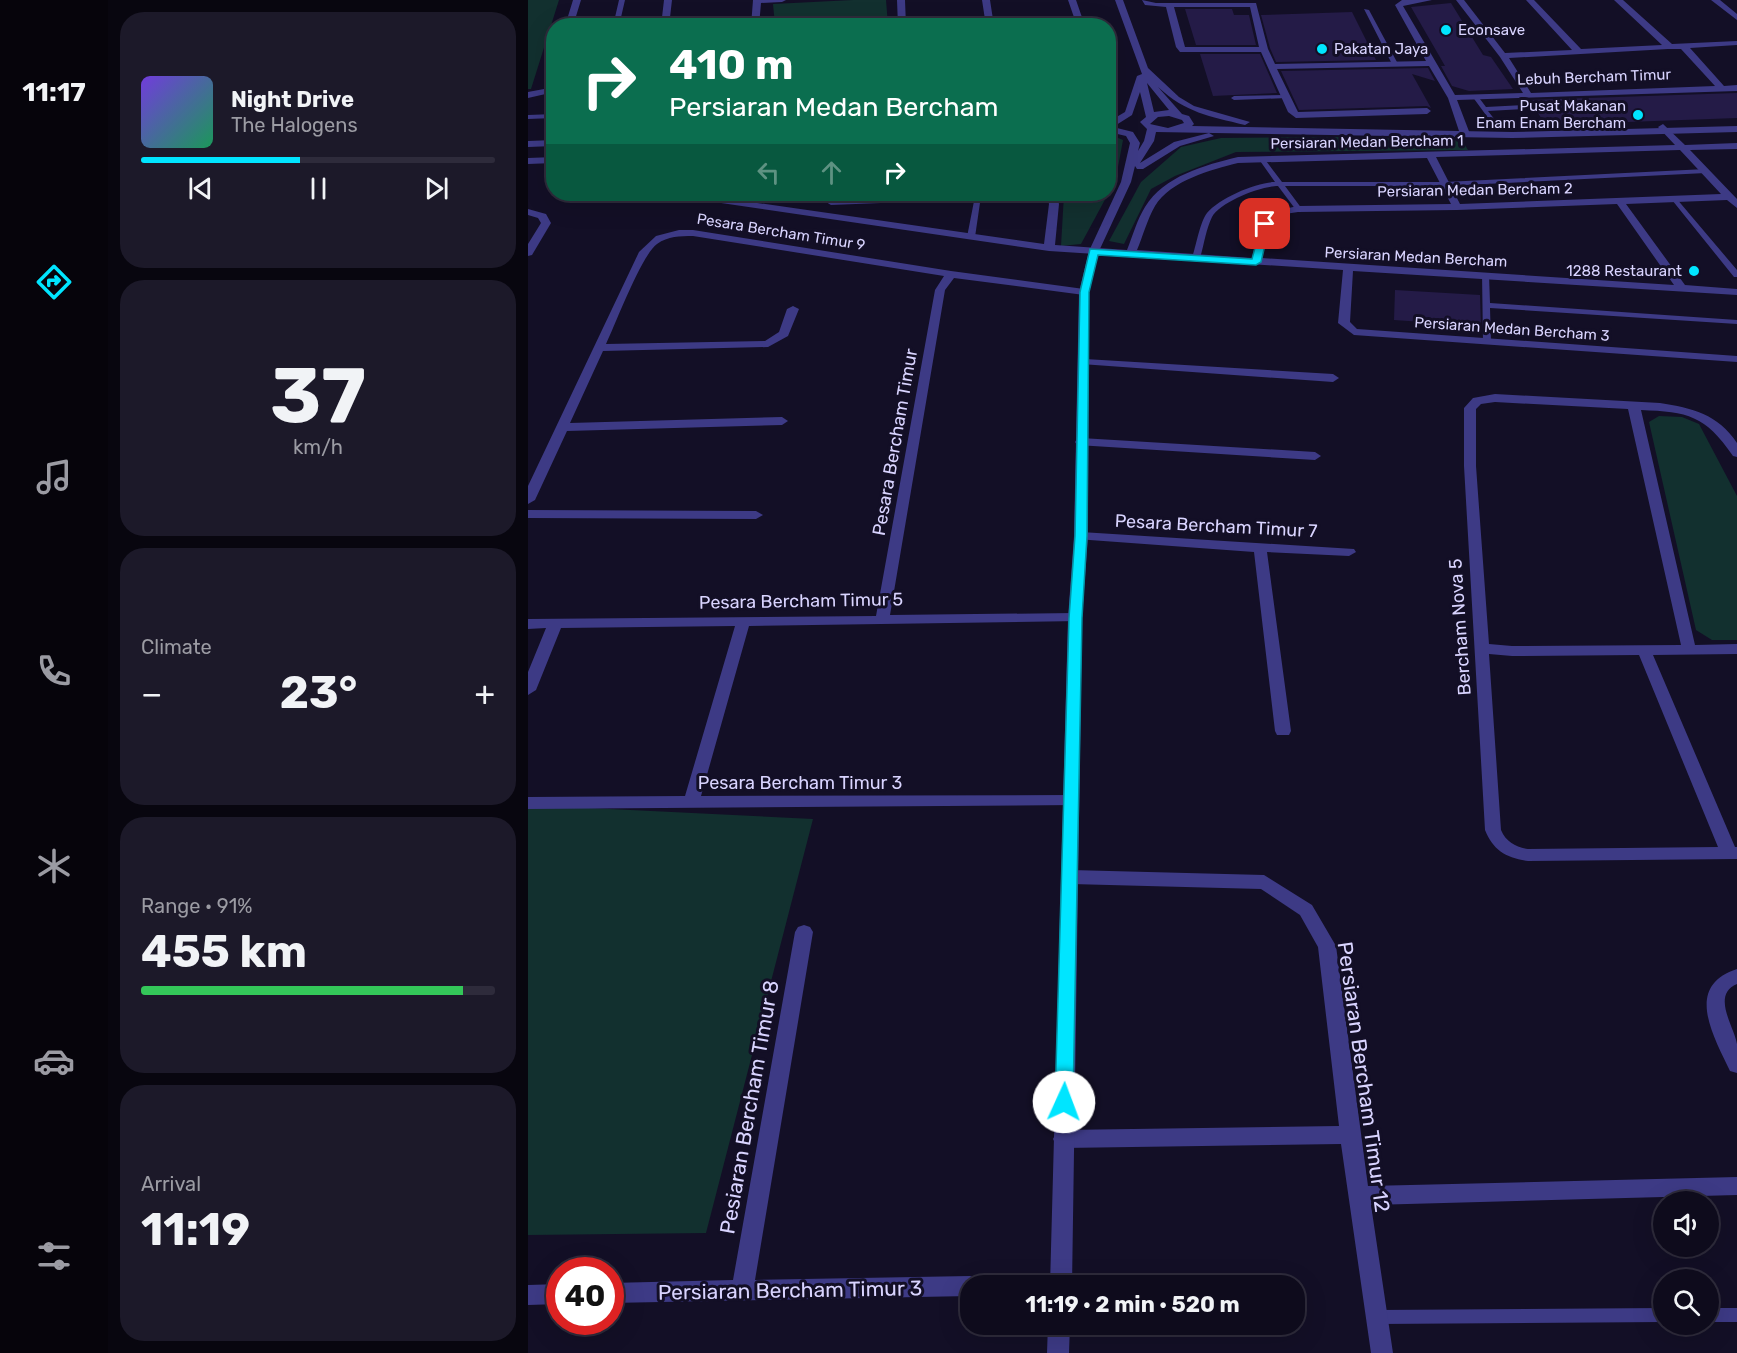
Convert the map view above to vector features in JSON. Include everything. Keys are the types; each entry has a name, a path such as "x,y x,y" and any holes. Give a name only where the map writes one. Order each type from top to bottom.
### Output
{"street":[{"path":"571,18 576,0"},
{"path":"667,18 668,0"},
{"path":"756,18 757,1 782,0"},
{"path":"901,0 902,18"},
{"path":"986,0 989,18"},
{"path":"1072,0 1078,18"},
{"path":"1112,0 1143,74 1162,101 1186,118 1189,124 1179,129 1135,169"},
{"path":"1061,1275 1075,618 1081,536 1081,442 1085,362 1084,292 1094,251 1126,182 1144,151 1150,123 1143,74 1119,0"},
{"path":"1146,0 1152,5 1253,2 1264,49 1292,112 1300,116 1427,111"},
{"name":"Persiaran Medan Bercham 1","path":"1426,0 1403,2 1399,5 1452,98 1466,134"},
{"path":"1460,0 1503,56 1528,94"},
{"path":"1530,0 1580,53"},
{"path":"1618,0 1671,48"},
{"path":"1715,0 1737,18"},
{"path":"1169,5 1180,47 1183,50 1264,49"},
{"path":"1503,56 1737,44"},
{"path":"1684,47 1722,89"},
{"path":"1272,67 1433,63"},
{"path":"1116,123 1129,113 1143,74"},
{"path":"1143,74 1191,108 1210,115 1272,129"},
{"name":"Lebuh Bercham Timur","path":"1452,98 1737,88"},
{"path":"528,95 546,91"},
{"path":"1150,123 1163,113 1272,129 1393,135 1466,134 1499,130 1737,129"},
{"path":"1116,127 1150,123 1179,129 1272,129"},
{"path":"1664,129 1737,124"},
{"path":"1135,169 1188,140 1211,135 1272,129"},
{"path":"1664,129 1733,201"},
{"path":"1116,130 1130,134 1135,139 1135,169"},
{"path":"528,144 546,143"},
{"name":"Persiaran Medan Bercham 1","path":"1131,253 1146,215 1160,194 1184,180 1238,160 1737,146"},
{"path":"1431,156 1457,207"},
{"path":"528,161 546,160"},
{"name":"Persiaran Medan Bercham 2","path":"1256,262 1265,224 1282,213 1298,209 1457,207 1674,200 1733,201"},
{"name":"Persiaran Medan Bercham","path":"725,201 1049,248 1737,292"},
{"path":"829,217 832,201"},
{"path":"1049,248 1053,201"},
{"path":"1620,202 1683,290"},
{"path":"528,212 542,216 546,223 528,253"},
{"name":"Pesara Bercham Timur 9","path":"528,500 644,252 653,241 670,234 703,234 951,274 1084,292"},
{"name":"Persiaran Medan Bercham 3","path":"1348,268 1344,323 1354,332 1737,359"},
{"name":"Pesara Bercham Timur","path":"882,620 940,290 951,274"},
{"path":"601,348 768,344 784,334 792,309"},
{"path":"1085,362 1333,378"},
{"name":"Bercham Nova 5","path":"1634,407 1495,398 1477,400 1470,408 1470,466 1493,830 1496,840 1506,849 1528,855 1733,853"},
{"path":"1689,650 1634,407 1660,407 1704,416 1718,424 1735,445"},
{"path":"563,427 782,421"},
{"path":"1081,442 1315,456"},
{"path":"528,514 756,515"},
{"name":"Pesara Bercham Timur 7","path":"1081,536 1260,549 1349,552"},
{"path":"1260,549 1283,731"},
{"name":"Pesara Bercham Timur 5","path":"528,624 1075,618"},
{"path":"691,802 743,622"},
{"path":"528,690 556,623"},
{"path":"1481,648 1512,651 1737,649"},
{"path":"1644,650 1733,853"},
{"name":"Pesara Bercham Timur 3","path":"528,803 1071,801"},
{"name":"Persiaran Bercham Timur 12","path":"1071,877 1264,882 1306,910 1327,946 1350,1135 1382,1353"},
{"name":"Pesiaran Bercham Timur 8","path":"742,1291 804,932"},
{"path":"1737,976 1721,984 1714,995 1716,1014 1737,1065"},
{"path":"1063,1139 1350,1135"},
{"path":"1359,1196 1737,1186"},
{"name":"Persiaran Bercham Timur 3","path":"624,1293 960,1286"},
{"path":"528,1295 546,1294"},
{"path":"1058,1353 1059,1335"}],"lane":[{"path":"618,18 622,0"},
{"path":"1366,10 1395,64"},
{"path":"1475,96 1499,130"},
{"path":"1233,98 1285,97"},
{"path":"1484,109 1524,107"},
{"path":"528,117 546,116"},
{"path":"1261,158 1298,209"},
{"path":"1196,258 1209,215 1223,202 1257,187 1280,184 1445,184 1706,171"},
{"path":"1674,200 1737,275"},
{"path":"971,237 977,201"},
{"path":"1485,275 1487,342"},
{"path":"1486,305 1737,322"},
{"path":"1377,1317 1653,1315"},
{"path":"1719,1315 1737,1315"}],"green space":[{"path":"528,0 559,0 553,18 546,18 546,41 531,89 528,89"},
{"path":"886,0 887,18 774,18 773,4"},
{"path":"1116,137 1123,140 1116,178"},
{"path":"1343,137 1462,140 1468,150 1236,152 1175,176 1151,189 1124,244 1109,241 1141,182 1181,147 1221,138"},
{"path":"1064,201 1104,201 1081,244 1061,246"},
{"path":"1659,416 1682,417 1699,424 1737,496 1737,640 1712,640 1696,630 1649,422"},
{"path":"528,805 813,819 706,1233 528,1235"}],"building":[{"name":"Econsave","path":"1451,3 1483,55 1491,57 1513,89 1469,91 1452,86 1441,66 1445,66 1411,7"},
{"path":"1185,9 1232,9 1234,15 1249,15 1256,45 1196,45"},
{"path":"1352,12 1376,60 1276,62 1261,15"},
{"path":"1200,54 1260,54 1277,93 1213,96"},
{"path":"1428,68 1435,81 1412,74 1431,108 1427,106 1299,110 1281,71"},
{"path":"1737,93 1737,118 1546,125 1529,100"},
{"path":"1395,290 1480,295 1481,326 1394,320"}],"place":[{"name":"Econsave","path":"1446,30"},
{"name":"Pakatan Jaya","path":"1322,49"},
{"name":"Pusat Makanan Enam Enam Bercham","path":"1638,115"},
{"name":"1288 Restaurant","path":"1694,271"}],"route":[{"path":"1064,1102 1071,877 1075,618 1081,536 1081,442 1085,362 1084,292 1094,251 1256,262 1265,224"}]}
